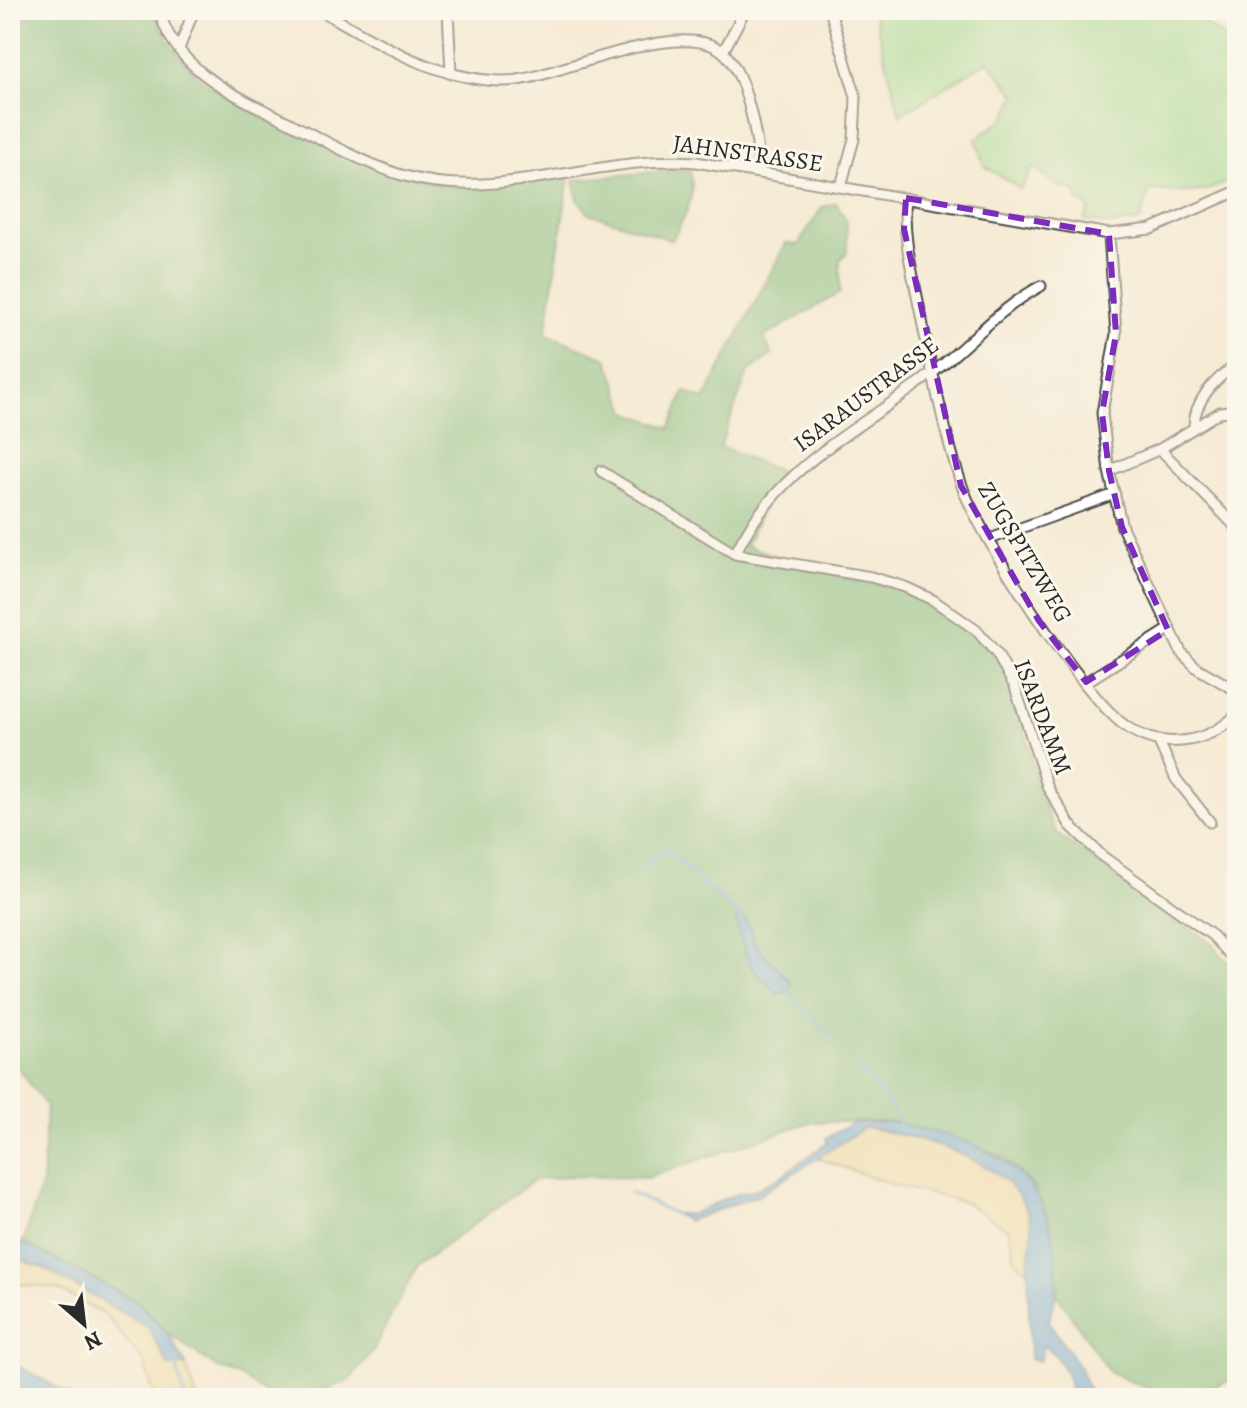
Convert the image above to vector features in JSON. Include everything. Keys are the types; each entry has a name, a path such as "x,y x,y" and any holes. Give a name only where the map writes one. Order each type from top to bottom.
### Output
{"street":[{"name":"JAHNSTRASSE","path":"159,10 163,24 179,49 202,76 230,93 404,176 478,183 573,175 644,161 675,160 760,172 1109,234 1151,229 1237,191"},
{"path":"179,49 194,10"},
{"path":"320,10 419,65 500,81 530,78 613,54 673,42 698,42 723,52 742,86 754,121 760,172"},
{"path":"448,10 451,73"},
{"path":"723,52 745,10"},
{"path":"830,10 856,97 854,139 841,186"},
{"name":"ZUGSPITZWEG","path":"906,198 903,224 933,373 961,486 1039,621 1112,716 1129,729 1159,742"},
{"path":"1109,234 1116,334 1102,413 1109,471 1122,527 1181,652 1197,668 1237,691"},
{"name":"ISARAUSTRASSE","path":"735,554 750,521 816,453 933,373 976,331 1041,286"},
{"path":"1194,428 1194,416 1209,388 1237,365"},
{"path":"1109,471 1160,449 1220,412 1237,410"},
{"path":"1160,449 1237,528"},
{"name":"ISARDAMM","path":"601,471 735,554 871,577 905,587 933,600 976,630 997,654 1015,687 1048,788 1070,825 1102,856 1166,899 1213,936 1237,963"},
{"path":"990,539 1115,494"},
{"path":"1086,682 1168,630"},
{"path":"1210,822 1176,779 1159,742 1180,742 1208,734 1237,714"}],"highlighted area":[{"path":"906,198 1109,234 1116,334 1102,413 1109,471 1122,527 1168,630 1086,682 1039,621 961,486 904,229"}],"green space":[{"path":"10,10 153,10 169,42 199,78 228,97 340,151 443,186 569,177 546,334 607,358 627,412 670,428 685,391 704,400 786,243 798,245 822,207 836,203 847,221 847,252 840,260 840,293 764,337 772,355 748,372 720,447 780,471 746,546 851,579 904,589 938,605 970,628 996,657 1014,689 1037,781 1057,834 1211,943 1237,972 1237,1379 1194,1392 1152,1390 1110,1373 1057,1295 1057,1274 1034,1187 1004,1158 964,1141 924,1133 896,1122 810,1122 647,1178 569,1176 534,1180 417,1266 372,1352 350,1380 307,1398 273,1398 239,1376 219,1369 168,1333 138,1302 23,1243 42,1183 46,1106 10,1056"},
{"path":"873,10 1185,10 1237,47 1237,175 1207,190 1172,192 1150,189 1140,221 1108,225 1084,220 1090,209 1078,200 1076,191 1061,188 1033,167 1021,189 984,166 976,139 1006,117 1016,95 988,61 900,115"},
{"path":"689,168 691,196 672,240 588,213 578,199 574,180"}],"sand":[{"path":"866,1127 913,1138 966,1156 1011,1185 1025,1204 1032,1227 1028,1271 1015,1260 1009,1230 966,1203 894,1185 814,1157"},
{"path":"10,1256 43,1268 149,1328 169,1367 186,1365 197,1398 155,1398 144,1362 105,1315 58,1289 10,1283"}],"water":[{"path":"739,915 746,921 758,948 791,982 790,989 780,994 753,969 735,918"},
{"path":"896,1122 967,1142 991,1153 1027,1182 1039,1199 1054,1241 1056,1296 1049,1322 1080,1368 1092,1398 1060,1398 1070,1395 1069,1381 1058,1360 1043,1345 1040,1361 1030,1359 1028,1273 1031,1224 1022,1202 1007,1183 988,1168 964,1156 913,1138 866,1127 761,1194 688,1221 675,1214 692,1214 777,1179 827,1143 826,1138 853,1123"},
{"path":"10,1241 23,1243 138,1302 168,1333 186,1365 169,1367 149,1328 43,1268 10,1256"},
{"path":"10,1362 77,1398 10,1398"}],"waterway":[{"path":"640,869 665,848 738,916"},
{"path":"786,988 835,1041"},
{"path":"857,1068 883,1095 901,1124"},
{"path":"630,1193 675,1214"},
{"path":"176,1364 185,1398"}]}
